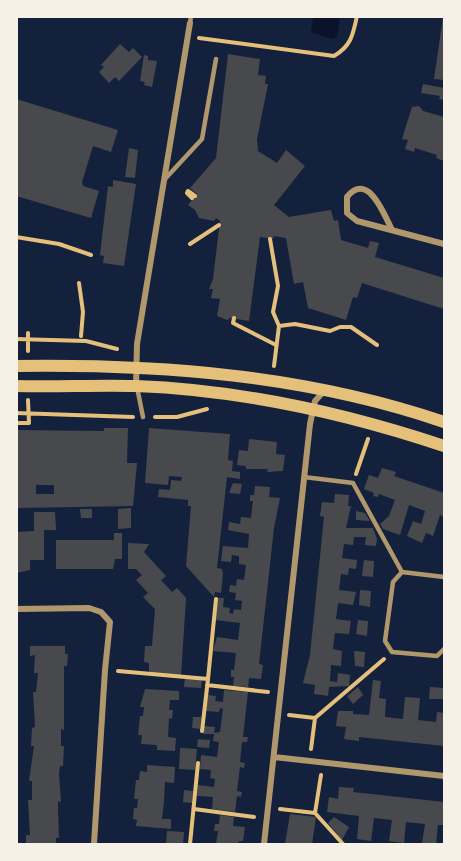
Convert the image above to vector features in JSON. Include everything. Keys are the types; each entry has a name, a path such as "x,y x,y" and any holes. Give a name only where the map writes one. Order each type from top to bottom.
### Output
{"main road":[{"path":"16,366 137,367 272,379 331,389 392,404 444,422"},
{"path":"16,386 136,386 227,394 313,409 389,428 444,447"}],"street":[{"path":"136,386 137,344 190,20"},
{"path":"392,230 375,196 366,189 358,189 347,197 345,206 350,217 392,230 444,244"},
{"path":"264,844 313,409 318,395 331,389"},
{"path":"16,609 89,608 101,612 110,622 94,844"},
{"path":"274,757 444,776"}],"lane":[{"path":"165,179 202,139 216,59"},
{"path":"136,386 143,417"},
{"path":"304,477 353,483 402,572"},
{"path":"402,572 444,577"},
{"path":"402,572 393,582 385,641 393,652 437,656 444,649"}],"path":[{"path":"188,37 334,56 345,50 352,40 357,16"},
{"path":"190,244 219,225"},
{"path":"16,237 59,244 91,255"},
{"path":"270,239 278,286 273,312 279,326 272,379"},
{"path":"79,283 83,312 81,336"},
{"path":"234,318 233,323 276,345"},
{"path":"279,326 295,324 330,331 340,327 351,327 377,345"},
{"path":"16,413 177,417 214,406"},
{"path":"358,436 376,441"},
{"path":"353,483 368,439"},
{"path":"202,731 216,599"},
{"path":"309,761 315,717 393,652"},
{"path":"105,670 208,679"},
{"path":"207,686 281,693"},
{"path":"278,714 315,717"},
{"path":"190,844 198,763"},
{"path":"315,813 322,763"},
{"path":"268,807 315,813 343,844"},
{"path":"194,809 267,819"}],"water":[{"path":"313,17 340,17 337,37 331,39 311,32"}],"building":[{"path":"444,17 444,80 434,79"},
{"path":"120,44 129,52 133,48 142,57 119,81 115,77 109,83 99,72 104,67 101,65"},
{"path":"228,54 260,59 258,75 266,76 265,84 268,84 257,139 258,151 277,163 286,150 305,166 274,205 289,217 331,210 334,221 338,220 341,240 368,248 370,241 379,243 375,257 444,278 444,309 362,283 357,298 353,297 346,320 308,308 303,282 294,284 286,238 274,236 273,239 260,237 249,321 230,318 227,320 217,316 220,299 211,298 213,289 209,289 213,279 220,221 216,218 214,221 199,218 195,210 188,205 197,194 190,188 216,158"},
{"path":"144,55 148,56 148,60 157,61 152,87 140,81"},
{"path":"423,84 444,88 444,100 439,99 440,96 421,93"},
{"path":"16,99 118,130 111,152 93,146 82,182 83,186 99,191 91,218 16,196"},
{"path":"419,106 423,111 444,117 444,161 436,158 437,155 415,148 414,152 405,149 408,140 402,139 412,107"},
{"path":"129,148 138,150 135,178 125,177"},
{"path":"113,180 136,184 124,266 103,263 104,256 100,255 108,186 113,187"},
{"path":"104,428 128,428 127,463 137,463 133,506 16,508 16,430 104,431","holes":["36,485 54,485 54,494 36,494"]},
{"path":"149,428 230,434 228,460 233,461 232,471 240,472 240,479 227,477 217,568 222,569 223,573 221,593 215,592 214,597 186,566 191,506 188,506 188,500 158,497 159,489 170,490 171,480 181,481 182,477 169,476 168,485 145,483"},
{"path":"249,439 277,442 276,454 285,455 283,471 267,472 268,469 246,469 246,466 237,465 239,450 248,451"},
{"path":"382,468 396,472 394,476 444,493 444,517 440,515 433,536 426,533 422,543 407,536 413,521 421,524 425,511 409,505 400,535 383,529 380,524 389,516 395,500 379,494 378,497 373,496 374,493 364,489 369,475 378,478"},
{"path":"233,483 242,484 240,494 229,493"},
{"path":"255,486 270,487 269,497 280,498 274,528 259,664 263,665 261,679 249,678 248,687 233,686 234,677 231,677 231,670 234,670 236,653 213,651 217,637 238,640 240,623 215,620 218,598 224,598 223,607 230,608 229,613 233,614 234,609 241,610 242,601 235,600 236,593 229,592 230,585 236,586 237,579 244,580 246,565 239,564 239,556 232,555 231,562 221,561 223,546 248,548 249,534 228,530 229,522 240,524 241,517 251,518 253,501 250,501 250,495 254,495"},
{"path":"335,494 349,495 348,506 351,506 346,528 373,528 377,539 376,546 365,545 366,537 354,537 353,545 344,544 342,558 357,560 356,569 349,568 348,575 341,574 339,590 356,592 353,605 338,603 336,619 351,621 349,634 335,633 333,649 342,651 341,666 331,665 330,681 337,682 338,673 350,675 349,686 329,687 328,696 314,694 315,685 303,683 310,655 324,517 320,516 322,502 334,503"},
{"path":"131,508 131,528 118,529 118,509"},
{"path":"80,509 92,509 92,518 81,518"},
{"path":"356,511 365,513 370,521 356,520"},
{"path":"34,512 55,512 56,530 44,530 44,560 30,560 30,570 16,573 16,532 34,531"},
{"path":"114,533 122,533 122,559 115,559 113,569 56,569 56,540 114,540"},
{"path":"128,543 149,544 144,552 166,576 161,580 172,592 177,588 186,598 181,676 149,673 149,663 144,662 145,646 152,646 155,609 143,597 148,593 136,580 142,575 136,569 128,569"},
{"path":"364,560 374,561 373,577 362,576"},
{"path":"360,590 371,591 370,607 359,605"},
{"path":"358,620 368,621 367,636 356,634"},
{"path":"30,646 65,646 65,654 68,654 67,666 64,666 64,730 61,729 61,746 64,746 63,766 60,766 59,774 61,802 58,801 59,838 56,838 56,844 26,844 26,835 30,835 28,800 32,800 32,781 29,781 34,746 31,746 32,728 35,727 33,692 36,692 38,673 34,673 35,655 30,656"},
{"path":"354,651 365,652 364,667 355,666"},
{"path":"185,678 202,679 201,688 184,687"},
{"path":"373,680 381,681 379,698 386,699 385,717 403,719 405,697 420,698 418,720 436,722 437,712 444,713 444,746 359,737 359,741 344,739 346,727 336,726 338,711 353,711 353,714 369,715"},
{"path":"358,687 363,695 353,704 347,696"},
{"path":"430,687 444,688 444,699 429,699"},
{"path":"145,689 179,691 179,700 170,700 169,710 173,710 172,719 169,718 168,737 176,738 175,751 157,750 157,745 141,744 142,735 138,735 140,716 143,716 144,707 140,707"},
{"path":"224,690 248,692 243,737 248,737 247,742 242,742 240,762 245,763 244,768 240,767 237,791 242,792 241,797 237,796 235,812 212,809 213,797 197,796 198,785 214,787 215,779 210,778 211,770 200,769 201,755 217,757 219,742 213,741 214,734 203,734 204,726 215,727 214,733 220,732 223,709 220,708 219,712 206,711 208,695 216,696 215,701 223,702"},
{"path":"193,717 201,717 200,729 192,728"},
{"path":"198,739 210,740 209,748 197,747"},
{"path":"180,748 197,749 195,770 179,769"},
{"path":"147,765 175,767 174,783 165,782 162,819 171,819 171,829 136,826 137,820 133,819 138,799 134,799 136,780 139,780 140,771 147,772"},
{"path":"339,787 354,788 353,792 444,802 444,825 438,825 436,844 422,844 425,824 406,822 404,843 389,841 392,820 374,818 371,841 357,839 359,816 327,812 329,797 338,799"},
{"path":"184,790 193,791 192,803 183,802"},
{"path":"290,814 316,817 312,844 285,844"},
{"path":"220,815 234,817 233,826 245,827 243,841 239,841 238,844 216,844 218,831 214,831 215,824 219,824"},
{"path":"334,817 349,827 342,840 328,823"},
{"path":"167,831 184,832 183,844 166,844"}]}
